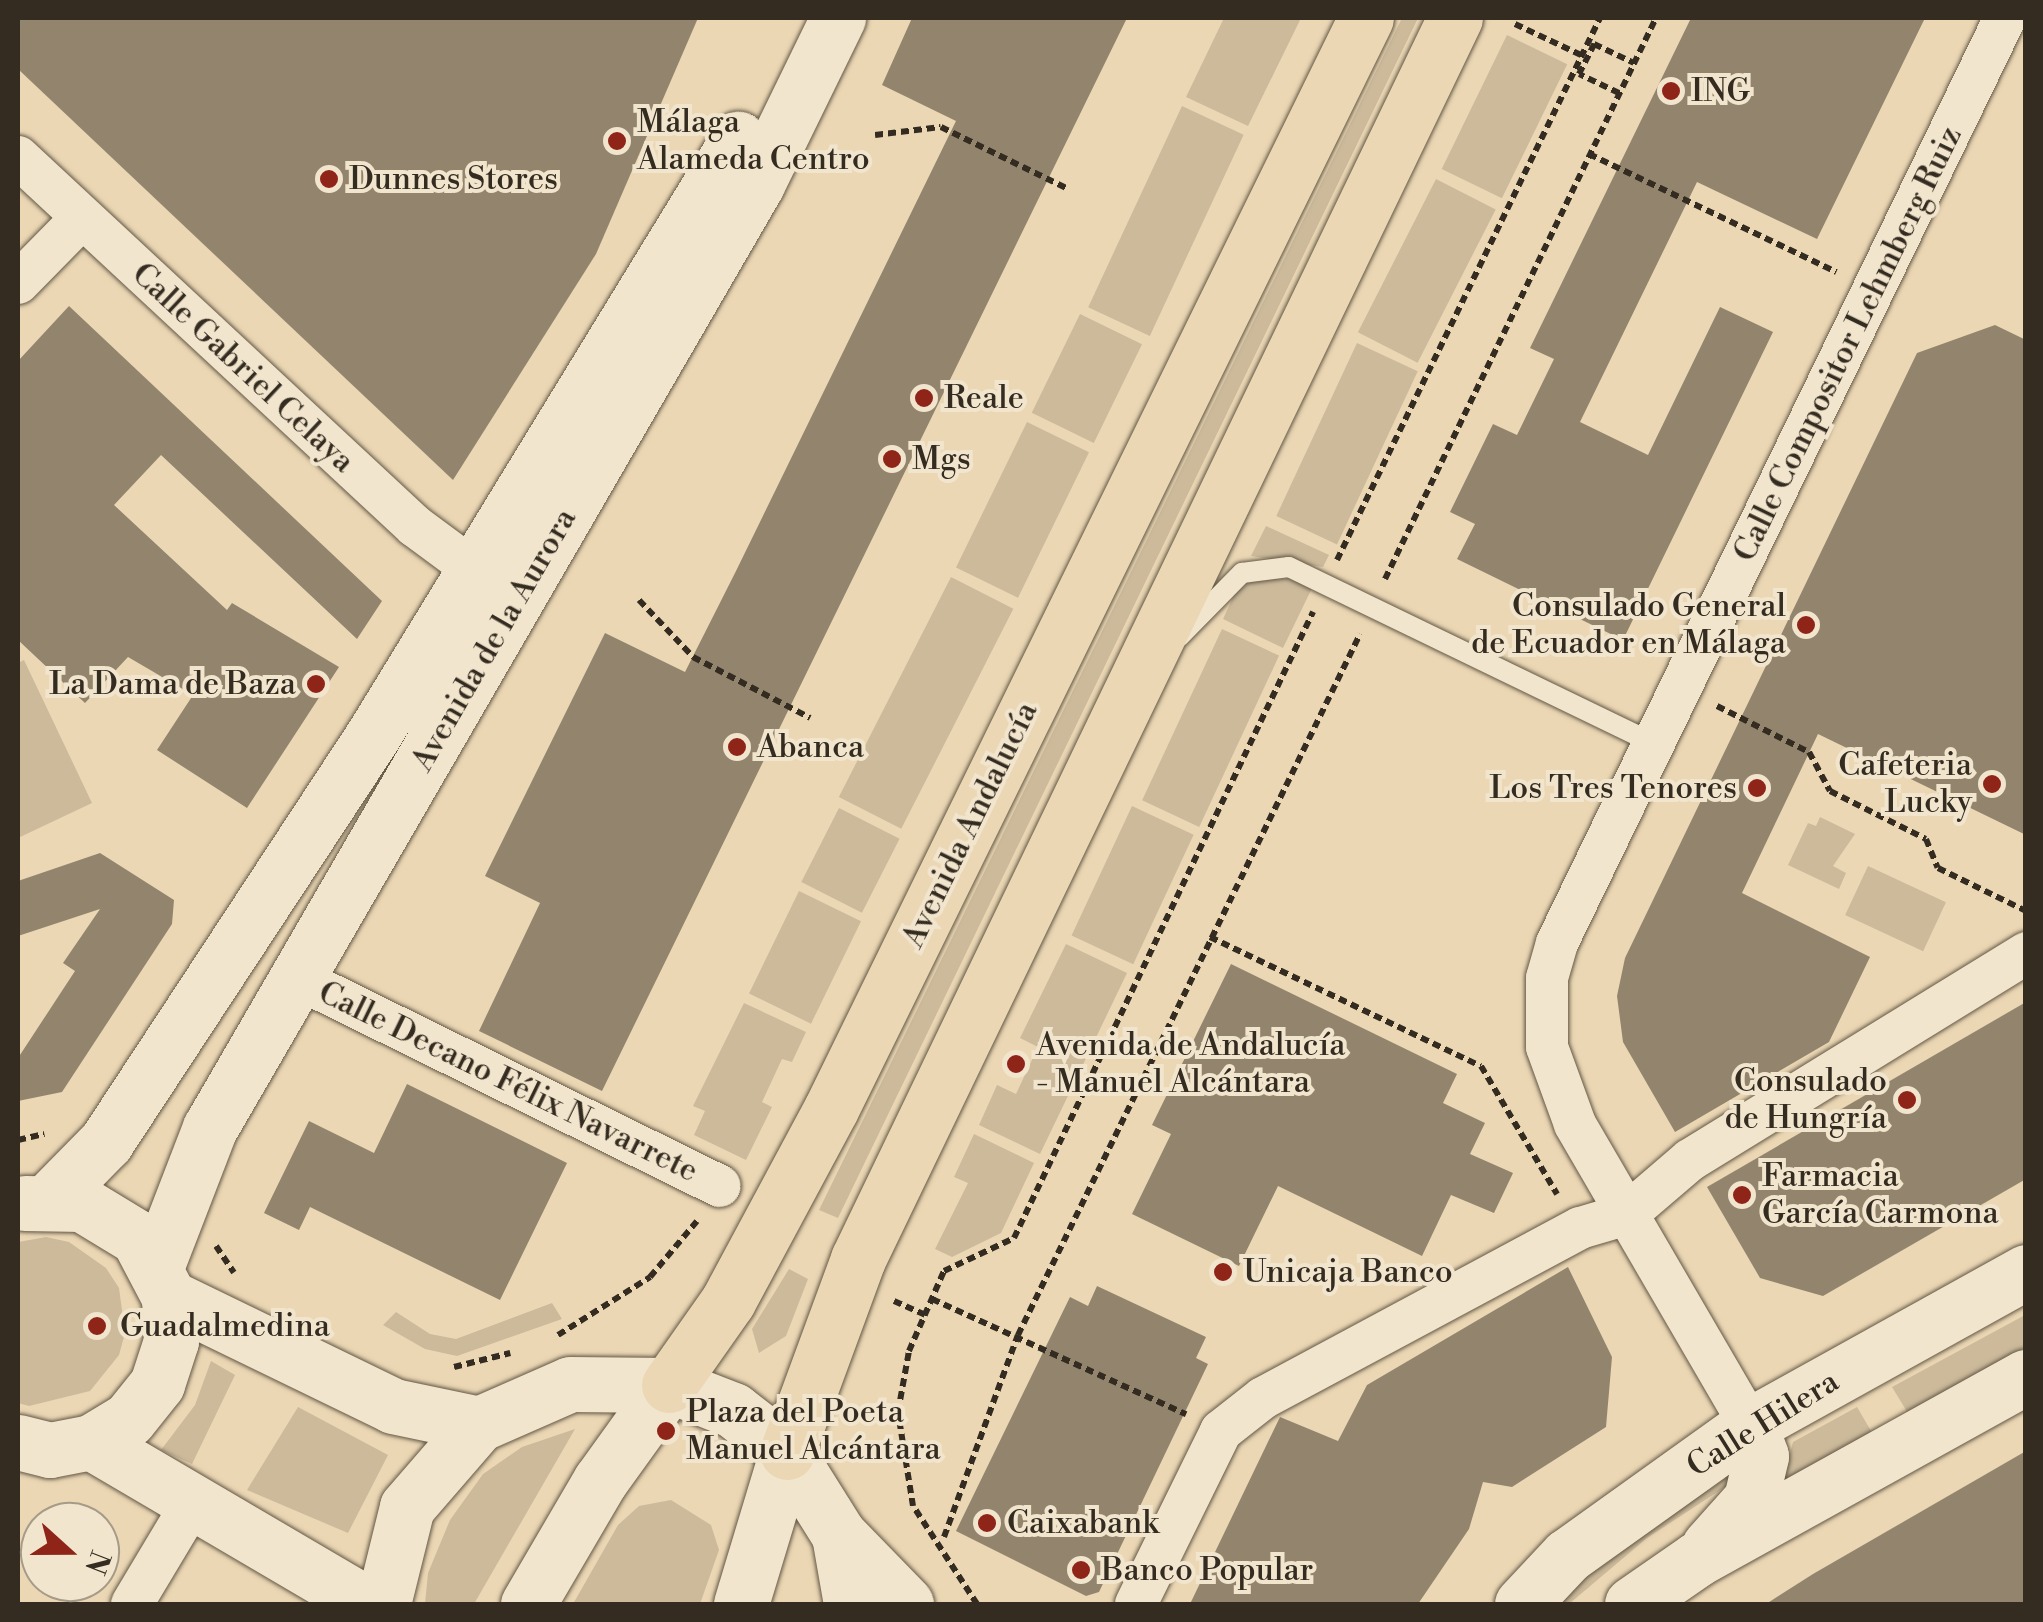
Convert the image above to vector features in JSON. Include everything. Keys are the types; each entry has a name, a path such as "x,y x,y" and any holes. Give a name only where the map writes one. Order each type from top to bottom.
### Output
{"main road":[{"name":"Avenida de la Aurora","path":"164,1281 210,1128 296,978 496,586 722,171 800,18"},
{"name":"Avenida de la Aurora","path":"30,1201 106,1142 496,586 757,184 838,18"},
{"name":"Avenida Andalucía","path":"528,1604 600,1480 670,1385 760,1240 1366,18"},
{"path":"741,1604 787,1452 848,1281 1128,689 1455,18"},
{"path":"30,1201 112,1217 164,1281 393,1406 479,1424"},
{"name":"Calle Hilera","path":"1522,1604 1567,1556 1750,1425 2026,1272"},
{"path":"44,1453 129,1419 157,1384 171,1342 164,1281"},
{"path":"1632,1604 1697,1560 2026,1377"},
{"path":"383,1604 407,1507 479,1424 570,1384 670,1385 733,1410 787,1452 838,1535 906,1604"},
{"path":"1697,1560 1751,1499 1761,1456 1750,1425"},
{"path":"44,1453 193,1502 367,1604"},
{"path":"838,1535 851,1604"}],"street":[{"name":"Calle Compositor Lehmberg Ruiz","path":"1750,1425 1575,1124 1546,1047 1548,978 1687,676 2005,18"},
{"name":"Calle Gabriel Celaya","path":"18,156 81,218 496,586"},
{"path":"18,283 81,218"},
{"path":"1136,1604 1221,1431 1263,1398 1580,1228 1627,1214 1690,1160 2026,953"},
{"name":"Calle Decano Félix Navarrete","path":"296,978 720,1186"},
{"path":"132,1604 193,1502"}],"lane":[{"path":"1128,689 1242,573 1288,567 1327,582 1655,744"}],"path":[{"path":"977,1604 913,1506 898,1412 925,1315 944,1271 1014,1238 1600,18"},
{"path":"1384,580 1656,18"},
{"path":"1515,24 1584,56"},
{"path":"1619,93 1579,74 1584,56 1594,44 1634,63"},
{"path":"875,135 941,127 1068,189"},
{"path":"1590,154 1874,290"},
{"path":"639,600 693,658 810,718"},
{"path":"944,1537 1018,1336 1360,632"},
{"path":"1687,676 1723,713 1809,752 1830,792 1926,839 1938,868 2026,910"},
{"path":"1210,937 1481,1066 1580,1228"},
{"path":"540,1343 600,1316 638,1287 698,1220 708,1216 760,1240"},
{"path":"212,1232 242,1279"},
{"path":"848,1281 925,1315"},
{"path":"932,1299 1221,1431"},
{"path":"448,1368 526,1350"}],"shaded area":[{"path":"1224,18 1301,18 1248,126 1186,97"},
{"path":"1402,18 1418,18 838,1218 819,1210"},
{"path":"1507,35 1567,64 1502,198 1442,169"},
{"path":"1182,106 1244,135 1150,336 1088,307"},
{"path":"1436,179 1496,209 1418,363 1358,332"},
{"path":"1080,314 1142,344 1094,443 1032,413"},
{"path":"1357,343 1418,371 1337,544 1276,516"},
{"path":"1027,422 1089,452 1018,598 956,568"},
{"path":"1266,526 1329,555 1323,567 1251,556"},
{"path":"951,577 1013,609 901,829 839,797"},
{"path":"1299,578 1313,586 1283,648 1223,619 1236,591 1254,580"},
{"path":"1222,629 1279,656 1199,827 1142,800"},
{"path":"24,660 92,803 18,838 18,663"},
{"path":"1132,806 1194,835 1133,964 1072,936"},
{"path":"839,808 900,839 862,913 801,882"},
{"path":"1820,817 1855,834 1833,866 1846,873 1839,889 1788,865 1808,823 1816,826"},
{"path":"1868,866 1946,902 1923,951 1845,915"},
{"path":"799,891 861,921 811,1024 749,993"},
{"path":"1066,944 1127,973 1040,1154 979,1125 997,1085 1016,1094 1038,1047 1020,1038"},
{"path":"744,1003 806,1032 792,1062 782,1059 762,1102 772,1107 746,1160 694,1135 705,1111 693,1106"},
{"path":"974,1134 1034,1163 1001,1233 952,1257 935,1249 968,1183 954,1177"},
{"path":"46,1237 69,1242 106,1268 119,1288 125,1333 119,1355 90,1391 29,1406 18,1403 18,1242"},
{"path":"789,1269 808,1279 786,1336 759,1353 752,1329"},
{"path":"552,1303 562,1319 457,1356 425,1349 383,1325 396,1312 430,1334 456,1339"},
{"path":"2025,1315 2025,1347 1909,1415 1892,1387"},
{"path":"211,1361 235,1375 192,1464 161,1450 195,1405"},
{"path":"298,1407 388,1455 348,1533 247,1490"},
{"path":"1857,1407 1874,1436 1781,1490 1793,1442"},
{"path":"575,1429 474,1604 425,1604 428,1573 450,1520 483,1474 522,1447"},
{"path":"1725,1474 1731,1483 1647,1538 1569,1604 1552,1604 1582,1574"},
{"path":"671,1500 711,1525 719,1550 700,1604 573,1604 618,1525 639,1506"}],"building":[{"path":"18,18 698,18 596,254 453,480 18,69"},
{"path":"912,18 1127,18 602,1091 479,1031 540,903 485,876 605,633 685,672 735,573 956,121 882,85"},
{"path":"1691,18 1925,18 1817,239 1697,182 1580,422 1648,455 1720,307 1773,332 1623,640 1457,559 1475,524 1450,512 1493,424 1517,435 1554,359 1530,348"},
{"path":"69,306 382,601 357,639 161,455 114,505 227,610 232,603 339,667 247,808 157,750 193,695 128,657 85,703 18,640 18,361"},
{"path":"1995,325 2026,340 2026,835 1818,734 1742,893 1870,957 1829,1042 1675,1132 1623,1042 1617,996 1625,958 1917,353"},
{"path":"100,853 174,900 172,924 62,1092 18,1101 18,1058 75,971 63,963 100,909 18,936 18,881"},
{"path":"1231,964 1457,1074 1443,1103 1485,1123 1470,1154 1513,1173 1494,1213 1451,1195 1422,1256 1278,1186 1239,1266 1132,1214 1171,1134 1152,1125"},
{"path":"2026,1002 2026,1179 1823,1296 1760,1278 1707,1187"},
{"path":"407,1084 567,1163 500,1300 310,1207 299,1230 264,1213 309,1121 374,1153"},
{"path":"1568,1267 1612,1357 1606,1427 1512,1487 1483,1482 1469,1529 1418,1604 1190,1604 1280,1417 1338,1441 1367,1385"},
{"path":"1097,1286 1206,1337 1196,1358 1208,1364 1099,1592 1086,1596 956,1531 1070,1297 1088,1306"},
{"path":"2026,1451 2026,1604 1766,1604 1813,1574"}],"place":[{"name":"ING","path":"1671,91"},
{"name":"Málaga Alameda Centro","path":"617,141"},
{"name":"Dunnes Stores","path":"329,179"},
{"name":"Reale","path":"924,398"},
{"name":"Mgs","path":"892,459"},
{"name":"Consulado General de Ecuador en Málaga","path":"1806,625"},
{"name":"La Dama de Baza","path":"316,684"},
{"name":"Abanca","path":"737,747"},
{"name":"Cafeteria Lucky","path":"1992,784"},
{"name":"Los Tres Tenores","path":"1757,788"},
{"name":"Avenida de Andalucía - Manuel Alcántara","path":"1016,1064"},
{"name":"Consulado de Hungría","path":"1907,1100"},
{"name":"Farmacia García Carmona","path":"1742,1195"},
{"name":"Unicaja Banco","path":"1223,1272"},
{"name":"Guadalmedina","path":"97,1326"},
{"name":"Plaza del Poeta Manuel Alcántara","path":"666,1431"},
{"name":"Caixabank","path":"987,1523"},
{"name":"Banco Popular","path":"1081,1570"}]}
